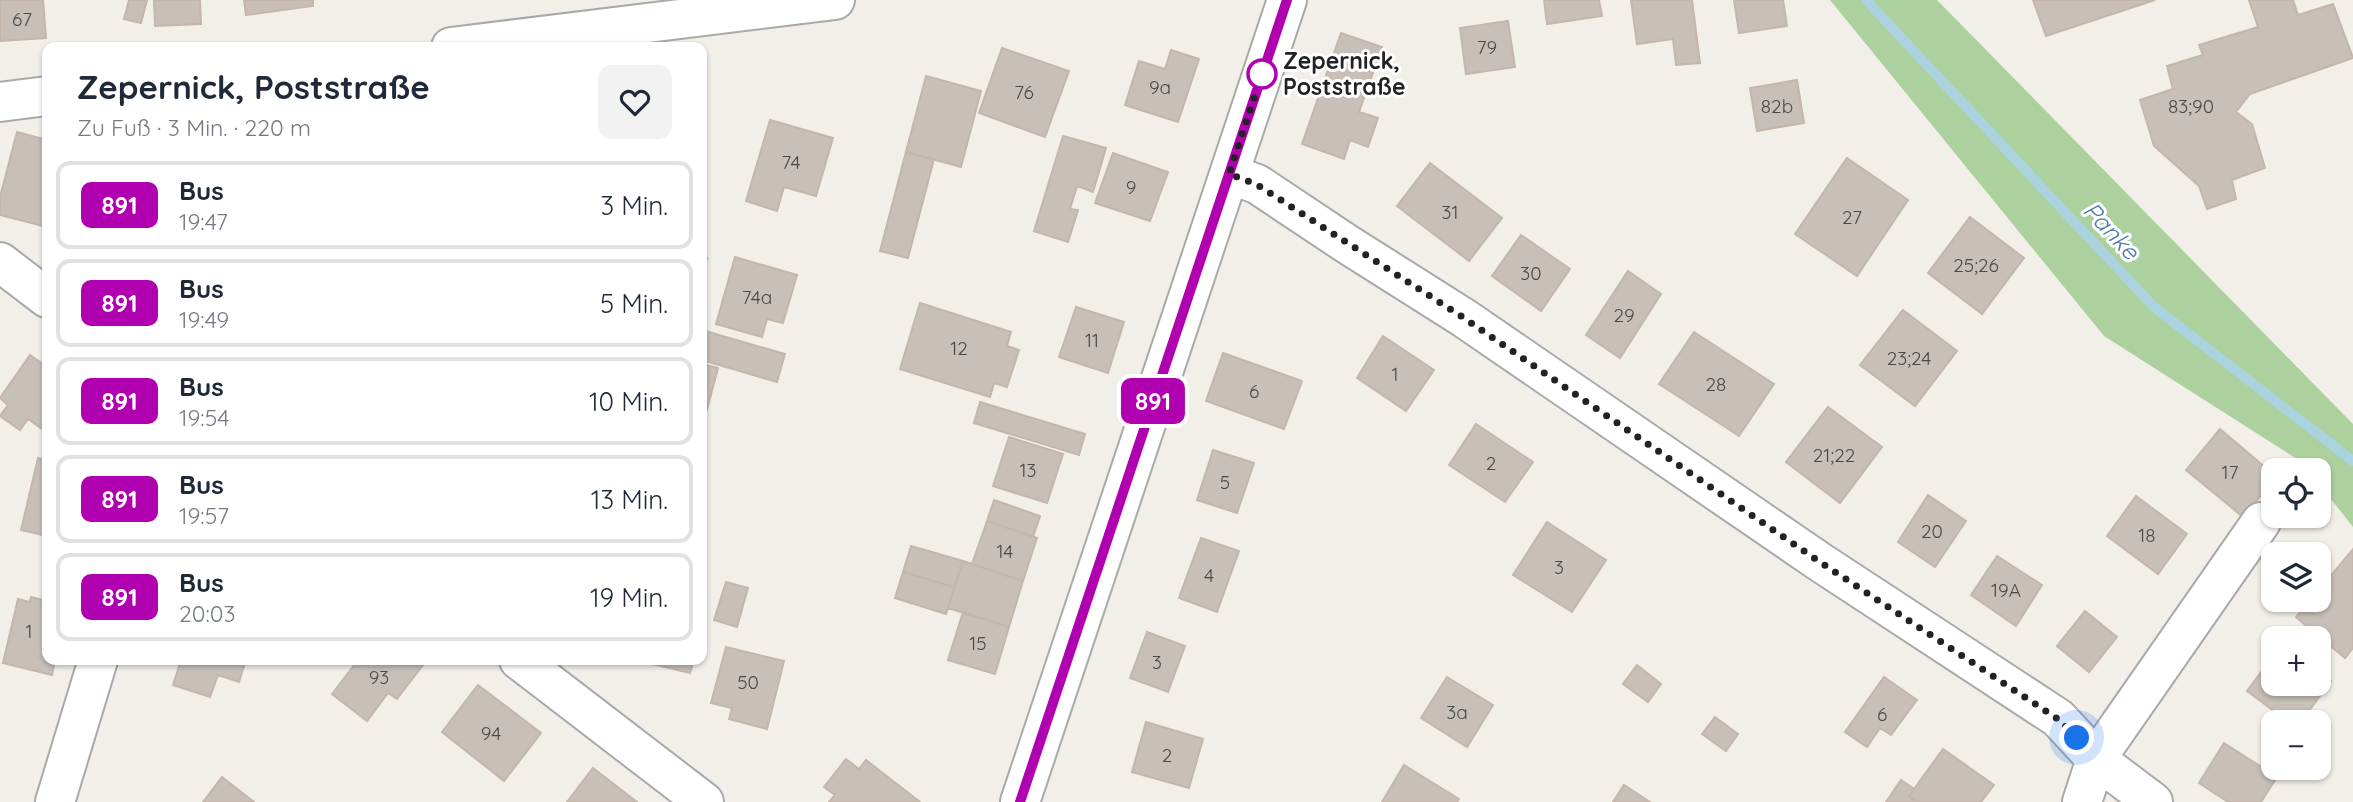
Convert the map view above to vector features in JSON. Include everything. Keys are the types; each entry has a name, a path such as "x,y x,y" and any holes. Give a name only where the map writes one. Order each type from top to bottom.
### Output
{"street":[{"path":"492,42 835,0"},
{"path":"1020,802 1287,0"},
{"path":"0,102 42,97"},
{"path":"1229,174 1256,184 1464,318 1820,562 2058,719 2096,759 2153,802"},
{"path":"0,261 42,294"},
{"path":"2082,802 2096,759 2260,522"},
{"path":"55,802 96,665"},
{"path":"526,665 704,802"}],"green space":[{"path":"1830,0 1937,0 2353,424 2353,527 2331,499 2331,458 2295,458 2104,336"}],"building":[{"path":"0,0 43,0 46,38 0,41"},
{"path":"129,0 147,0 141,23 124,19"},
{"path":"154,0 200,0 201,24 155,26"},
{"path":"244,0 313,0 313,6 246,15"},
{"path":"1544,0 1599,0 1602,16 1547,24"},
{"path":"1631,0 1692,0 1700,63 1676,65 1673,39 1637,44"},
{"path":"1734,0 1783,0 1787,26 1739,33"},
{"path":"2033,0 2155,0 2046,36"},
{"path":"2249,0 2293,0 2298,15 2333,4 2353,58 2250,94 2236,112 2252,124 2265,168 2232,180 2236,199 2207,209 2199,186 2154,146 2140,100 2173,89 2167,66 2203,55 2199,45 2258,27"},
{"path":"1508,21 1515,67 1466,74 1460,28"},
{"path":"1341,33 1382,47 1359,112 1378,118 1368,147 1350,140 1344,159 1302,144"},
{"path":"1002,48 1069,71 1045,137 979,113"},
{"path":"1171,50 1199,59 1178,122 1125,105 1139,61 1165,69"},
{"path":"926,76 981,91 961,167 906,152"},
{"path":"1797,80 1804,123 1757,131 1750,88"},
{"path":"770,120 833,138 816,196 784,187 777,211 746,201"},
{"path":"17,132 42,139 42,226 0,215 0,197"},
{"path":"1063,136 1106,148 1093,192 1077,186 1070,209 1078,210 1068,242 1034,231"},
{"path":"906,152 934,159 908,258 880,251"},
{"path":"1113,153 1168,172 1150,221 1095,203"},
{"path":"1847,158 1908,200 1857,276 1795,234"},
{"path":"1430,163 1502,218 1469,261 1397,206"},
{"path":"1970,217 2024,258 1982,314 1928,273"},
{"path":"1521,235 1570,269 1541,311 1492,276"},
{"path":"735,257 797,275 783,323 767,319 762,337 716,324"},
{"path":"1628,271 1661,294 1620,358 1586,335"},
{"path":"920,303 1011,332 1007,346 1019,350 1007,387 994,383 990,397 900,369"},
{"path":"1076,307 1124,322 1108,373 1059,357"},
{"path":"1903,310 1957,351 1915,406 1860,365"},
{"path":"707,331 785,354 777,382 707,361"},
{"path":"1694,332 1774,384 1739,436 1659,384"},
{"path":"1383,336 1434,370 1406,411 1357,378"},
{"path":"1223,353 1302,381 1284,429 1206,401"},
{"path":"30,355 42,363 42,429 28,419 20,430 0,416 8,405 0,398"},
{"path":"707,365 718,368 707,410"},
{"path":"980,402 1085,434 1079,455 974,423"},
{"path":"1828,407 1882,447 1840,503 1786,462"},
{"path":"1476,424 1533,462 1505,502 1449,465"},
{"path":"2220,429 2261,464 2261,495 2243,517 2186,470"},
{"path":"1009,437 1063,454 1047,503 993,486"},
{"path":"1213,450 1254,463 1237,513 1197,500"},
{"path":"38,458 42,459 42,535 21,530"},
{"path":"1928,495 1966,521 1935,567 1898,542"},
{"path":"2136,496 2187,534 2158,574 2107,536"},
{"path":"994,500 1040,516 1033,537 987,521"},
{"path":"987,521 1037,538 1023,581 972,564"},
{"path":"1547,522 1606,560 1572,612 1513,575"},
{"path":"1201,538 1239,551 1217,612 1179,598"},
{"path":"911,546 963,561 954,587 903,572"},
{"path":"2353,549 2353,648 2345,658 2331,646 2331,626 2307,626 2296,617 2300,612 2331,612 2331,576"},
{"path":"1997,556 2042,585 2016,626 1971,595"},
{"path":"963,561 1023,581 1009,627 948,608"},
{"path":"903,572 954,587 946,614 895,598"},
{"path":"726,582 748,588 737,627 714,620"},
{"path":"31,597 42,600 42,665 54,665 52,675 3,663 18,599 30,602"},
{"path":"2085,611 2117,637 2089,672 2057,646"},
{"path":"963,612 1009,627 995,674 948,660"},
{"path":"1147,632 1185,646 1168,692 1130,678"},
{"path":"726,647 784,661 767,729 729,719 732,708 711,703"},
{"path":"179,665 244,665 239,682 218,675 210,697 173,685"},
{"path":"354,665 423,665 397,699 388,693 367,721 332,694"},
{"path":"657,665 692,665 690,673"},
{"path":"1637,665 1661,684 1648,702 1623,684"},
{"path":"2261,672 2261,696 2320,696 2310,710 2273,710 2247,691"},
{"path":"1447,677 1493,705 1467,747 1421,718"},
{"path":"1884,677 1917,700 1891,735 1880,728 1867,747 1845,732"},
{"path":"478,685 541,733 504,781 442,732"},
{"path":"1715,717 1738,734 1726,751 1702,734"},
{"path":"1146,722 1203,739 1189,788 1132,772"},
{"path":"2224,743 2261,767 2261,780 2275,780 2261,802 2228,802 2199,783"},
{"path":"1943,749 1994,785 1981,802 1917,802 1909,796"},
{"path":"846,759 859,769 866,760 920,802 829,802 835,795 824,787"},
{"path":"1404,765 1459,799 1457,802 1382,802"},
{"path":"593,768 637,802 567,802"},
{"path":"222,777 254,802 203,802"},
{"path":"1901,780 1914,789 1909,796 1917,802 1886,802"},
{"path":"1624,785 1650,802 1613,802"}],"waterway":[{"name":"Panke","path":"1866,0 2154,307 2353,461"}],"bus line":[{"name":"891","path":"1020,802 1287,0"}],"place":[{"name":"Zepernick, Poststraße","path":"1262,74"}],"route":[{"path":"1262,74 1229,174 1256,184 1464,318 1820,562 2058,719 2077,738"}]}
